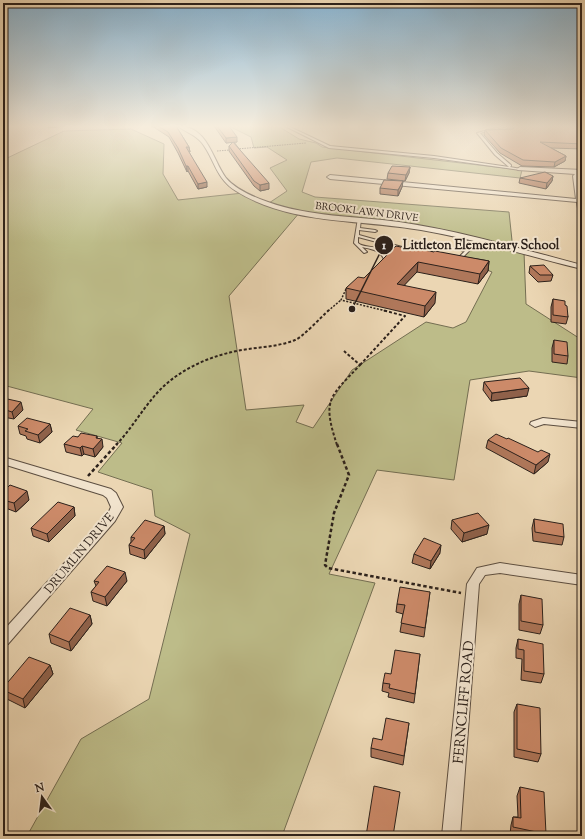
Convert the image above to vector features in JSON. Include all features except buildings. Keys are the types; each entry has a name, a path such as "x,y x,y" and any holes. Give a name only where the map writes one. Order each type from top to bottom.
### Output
{"street":[{"name":"BROOKLAWN DRIVE","path":"217,165 225,180 245,194 266,203 299,212 406,225 478,240 582,267"},
{"path":"520,169 582,173"},
{"path":"582,173 576,176 582,214"},
{"path":"330,177 581,201"},
{"path":"535,424 543,420 582,425"},
{"name":"DRUMLIN DRIVE","path":"3,460 107,492 112,496 116,507 111,518 3,640"},
{"name":"FERNCLIFF ROAD","path":"451,836 473,584 481,572 500,568 582,580"}],"lane":[{"path":"492,165 520,169"},
{"path":"508,165 520,169"},
{"path":"359,220 356,243 365,252"},
{"path":"359,228 375,231"},
{"path":"358,236 413,251"},
{"path":"451,258 461,257 478,240"},
{"path":"358,246 379,251 383,253 385,258"},
{"path":"457,248 468,250"}],"path":[{"path":"80,484 130,430 147,403 179,374 202,362 231,352 272,346 296,340 341,300 346,289"},
{"path":"341,300 404,316 338,388 330,402 329,410 331,426 344,465 349,475 347,484 336,505 332,518 325,564 328,568 376,576 472,596"},
{"path":"344,351 360,365"}],"shaded area":[{"path":"3,165 163,165 163,174 178,200 243,193 269,203 287,191 270,168 276,165 310,165 302,192 315,197 509,212 513,250 524,252 526,304 582,340 582,378 529,371 470,380 454,480 377,470 329,574 375,583 282,836 27,836 81,739 149,699 190,534 155,516 152,490 98,472 122,443 76,430 93,409 3,385","holes":["300,212 415,226 477,241 458,258 492,272 466,322 453,328 426,322 352,370 313,428 296,422 304,405 246,410 229,296"]},
{"path":"402,165 480,165 522,170 520,178"}],"place":[{"name":"Littleton Elementary School","path":"352,309"}]}
